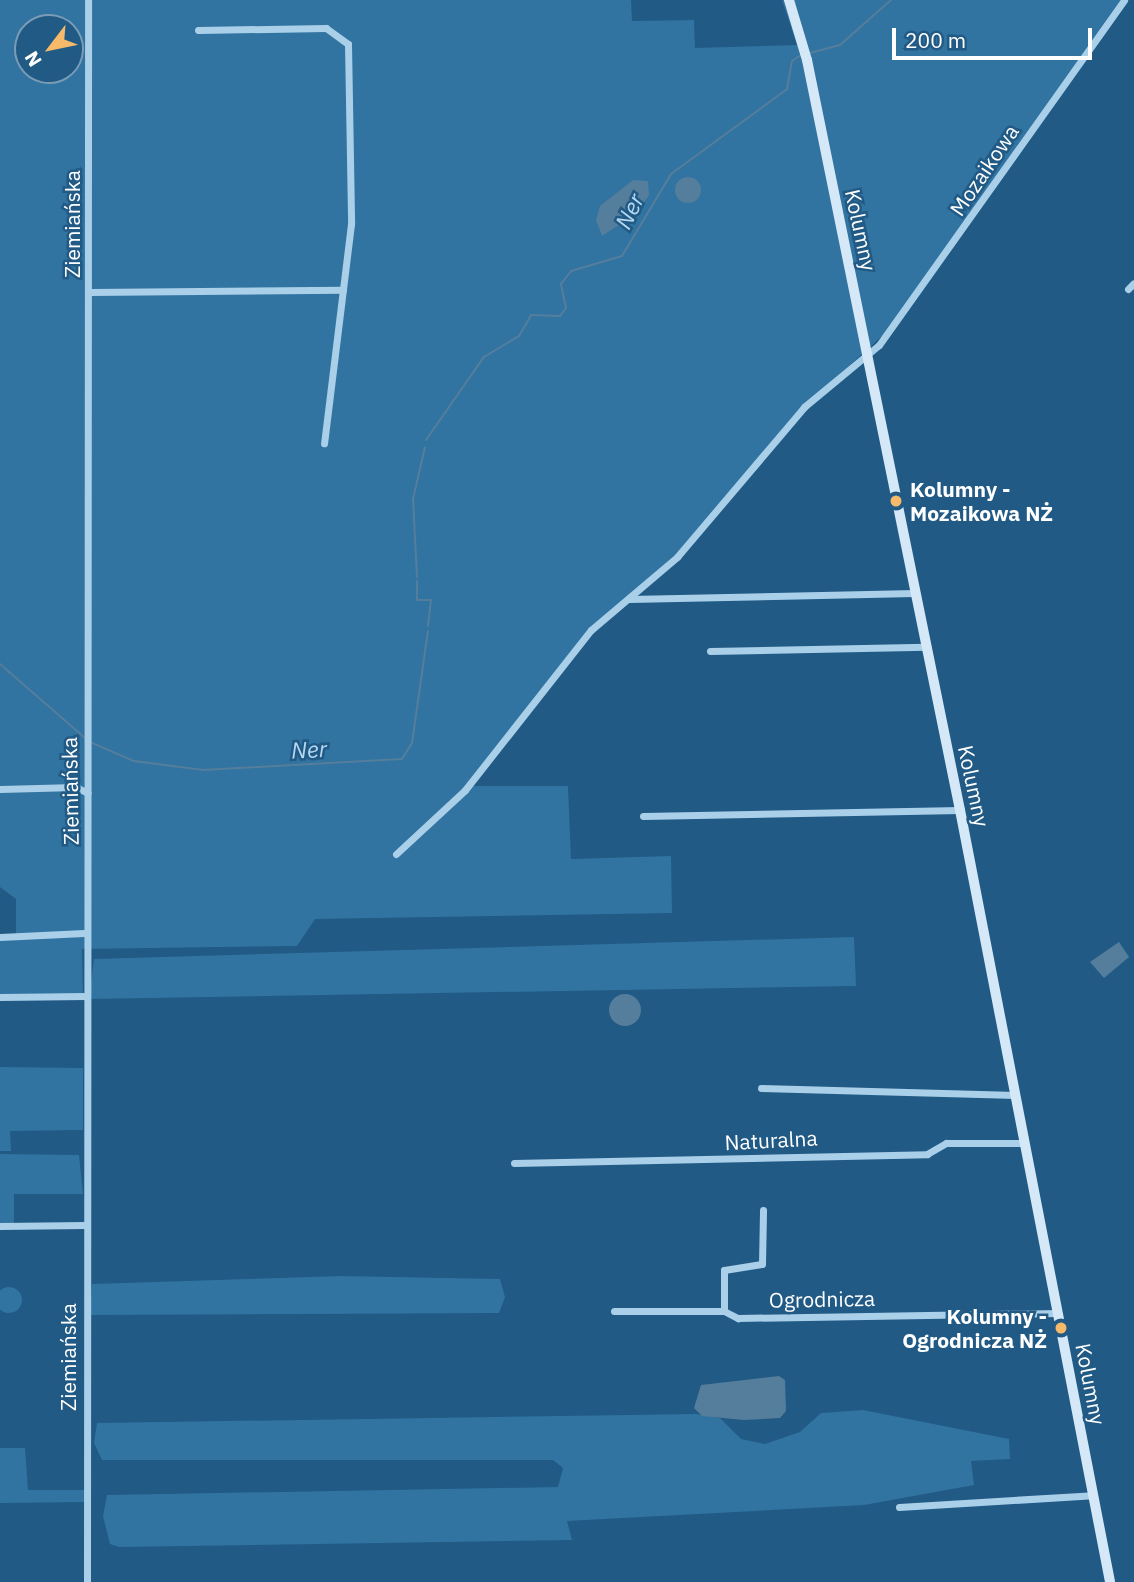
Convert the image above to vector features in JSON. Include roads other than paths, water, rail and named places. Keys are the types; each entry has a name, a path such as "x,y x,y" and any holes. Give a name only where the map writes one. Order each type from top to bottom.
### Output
{"street":[{"name":"Ziemiańska","path":"87,1582 85,933 90,292 88,0"},
{"name":"Kolumny","path":"789,0 806,55 960,810 1110,1582"},
{"name":"Mozaikowa","path":"396,854 465,790 586,635 701,533 804,407 867,355 927,285 1124,0"},
{"path":"198,30 326,28 345,37 351,224 324,443"},
{"path":"90,292 343,290"},
{"path":"626,600 915,593"},
{"path":"710,651 926,647"},
{"path":"0,789 76,787 88,793"},
{"path":"643,816 960,810"},
{"path":"0,937 85,933"},
{"path":"0,997 86,996"},
{"path":"761,1087 1016,1095"},
{"name":"Naturalna","path":"514,1163 927,1154 946,1143 1025,1143"},
{"name":"Ogrodnicza","path":"763,1210 762,1264 724,1270 724,1311 738,1318 1058,1313"},
{"path":"0,1226 86,1225"},
{"path":"614,1311 724,1311"},
{"path":"899,1507 1093,1495"}],"water":[{"path":"688,177 697,181 701,190 697,199 688,203 679,199 675,190 679,181"},
{"path":"633,180 648,181 649,195 637,213 602,236 596,220 600,206"},
{"path":"1119,942 1129,957 1104,978 1090,962"},
{"path":"625,994 636,999 641,1010 636,1021 625,1026 614,1021 609,1010 614,999"},
{"path":"779,1376 785,1380 786,1411 780,1418 744,1420 702,1416 694,1408 701,1385"}],"waterway":[{"name":"Ner","path":"810,53 840,45 891,0"},
{"name":"Ner","path":"426,440 484,357 519,336 531,315 560,316 566,308 561,284 571,271 622,256 671,174 787,89 792,61 801,55"},
{"name":"Ner","path":"417,577 413,499 425,447"},
{"name":"Ner","path":"417,581 417,600 431,600 428,626"},
{"name":"Ner","path":"90,742 134,761 203,770 402,759 412,743 428,631"},
{"name":"Ner","path":"0,664 85,738"}],"place":[{"name":"Kolumny - Mozaikowa NŻ","path":"896,501"},
{"name":"Kolumny - Ogrodnicza NŻ","path":"1061,1328"}]}
